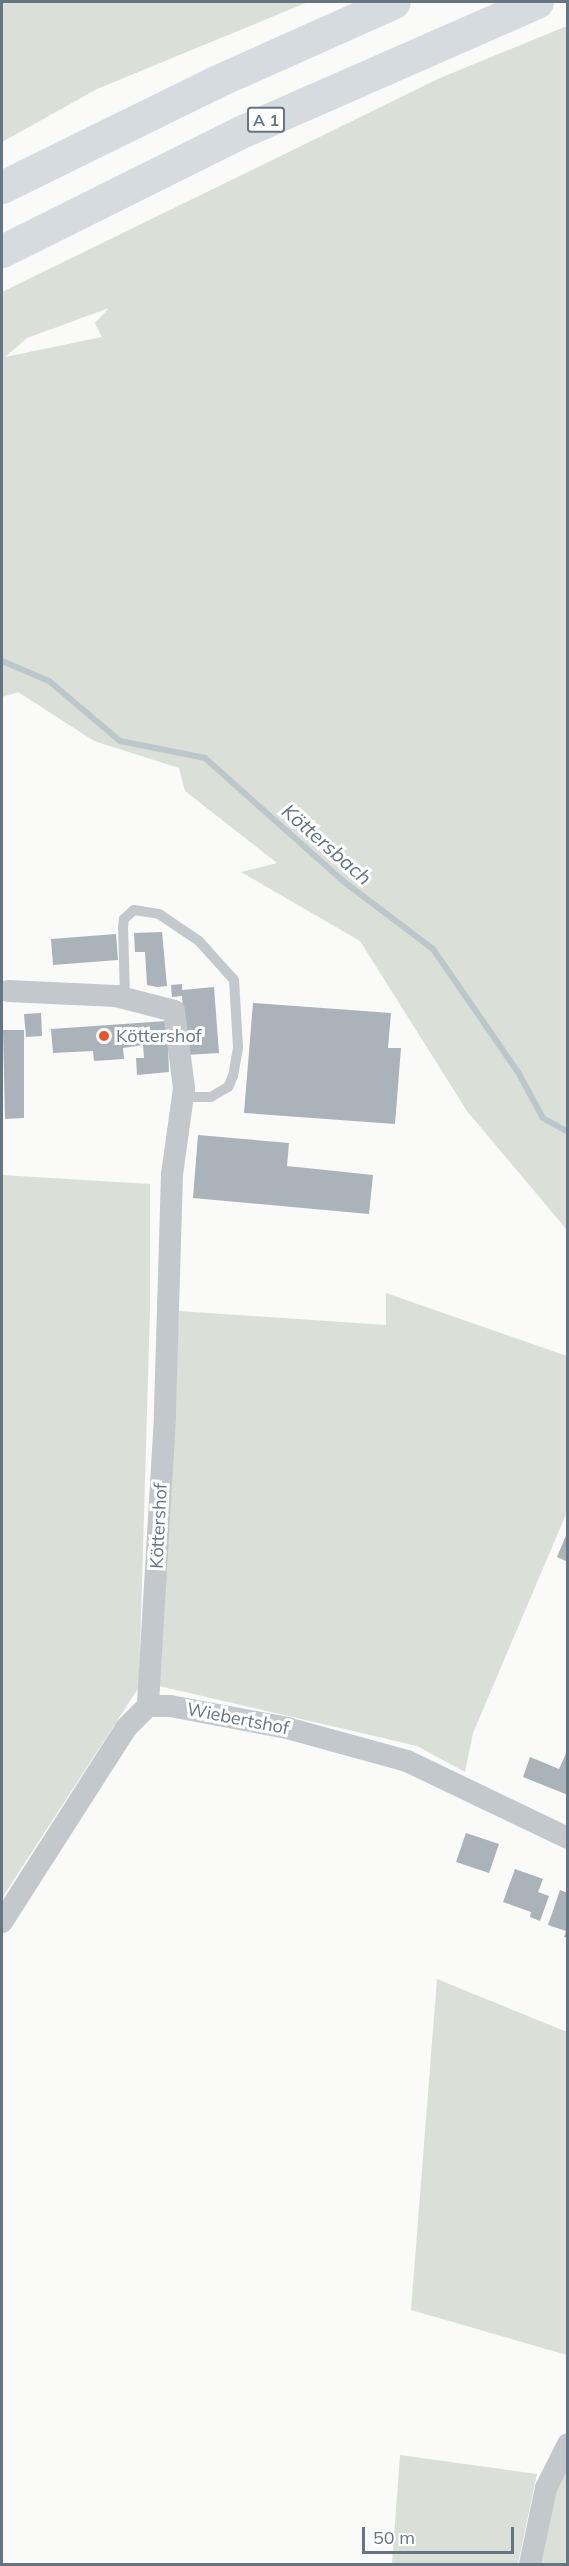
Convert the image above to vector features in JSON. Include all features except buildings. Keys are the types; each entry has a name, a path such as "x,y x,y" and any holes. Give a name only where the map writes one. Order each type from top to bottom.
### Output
{"highway":[{"path":"2,187 194,92 394,2"},
{"name":"A 1","path":"2,251 243,131 537,2"}],"street":[{"name":"Köttershof","path":"8,991 125,998 174,1011 183,1097 171,1174 165,1417 148,1706"},
{"name":"Wiebertshof","path":"148,1706 170,1706 287,1728 407,1761 567,1838"},
{"path":"2,1922 126,1728 148,1706"},
{"path":"530,2565 546,2488 567,2444"}],"lane":[{"path":"125,998 123,928 124,919 134,910 159,914 199,941 234,980 238,1048 234,1076 228,1086 211,1097 183,1097"}],"shaded area":[{"path":"2,2 308,2 97,89 2,142"},
{"path":"567,26 567,1230 467,1111 360,941 241,872 277,863 185,791 179,768 94,741 18,692 2,697 2,292 440,78","holes":["109,308 95,323 102,337 5,357 27,338"]},
{"path":"2,1175 150,1184 150,1309 139,1687 2,1898"},
{"path":"386,1293 567,1356 567,1512 473,1733 465,1772 417,1746 159,1686 179,1311 386,1325"},
{"path":"437,1979 567,2032 567,2355 411,2310"},
{"path":"400,2455 537,2474 518,2564 392,2564"},
{"path":"567,2468 567,2564 540,2564 556,2489"}],"waterway":[{"name":"Köttersbach","path":"2,661 49,681 120,741 205,758 343,881 433,949 518,1072 543,1118 568,1132"}],"place":[{"name":"Köttershof","path":"104,1036"}]}
